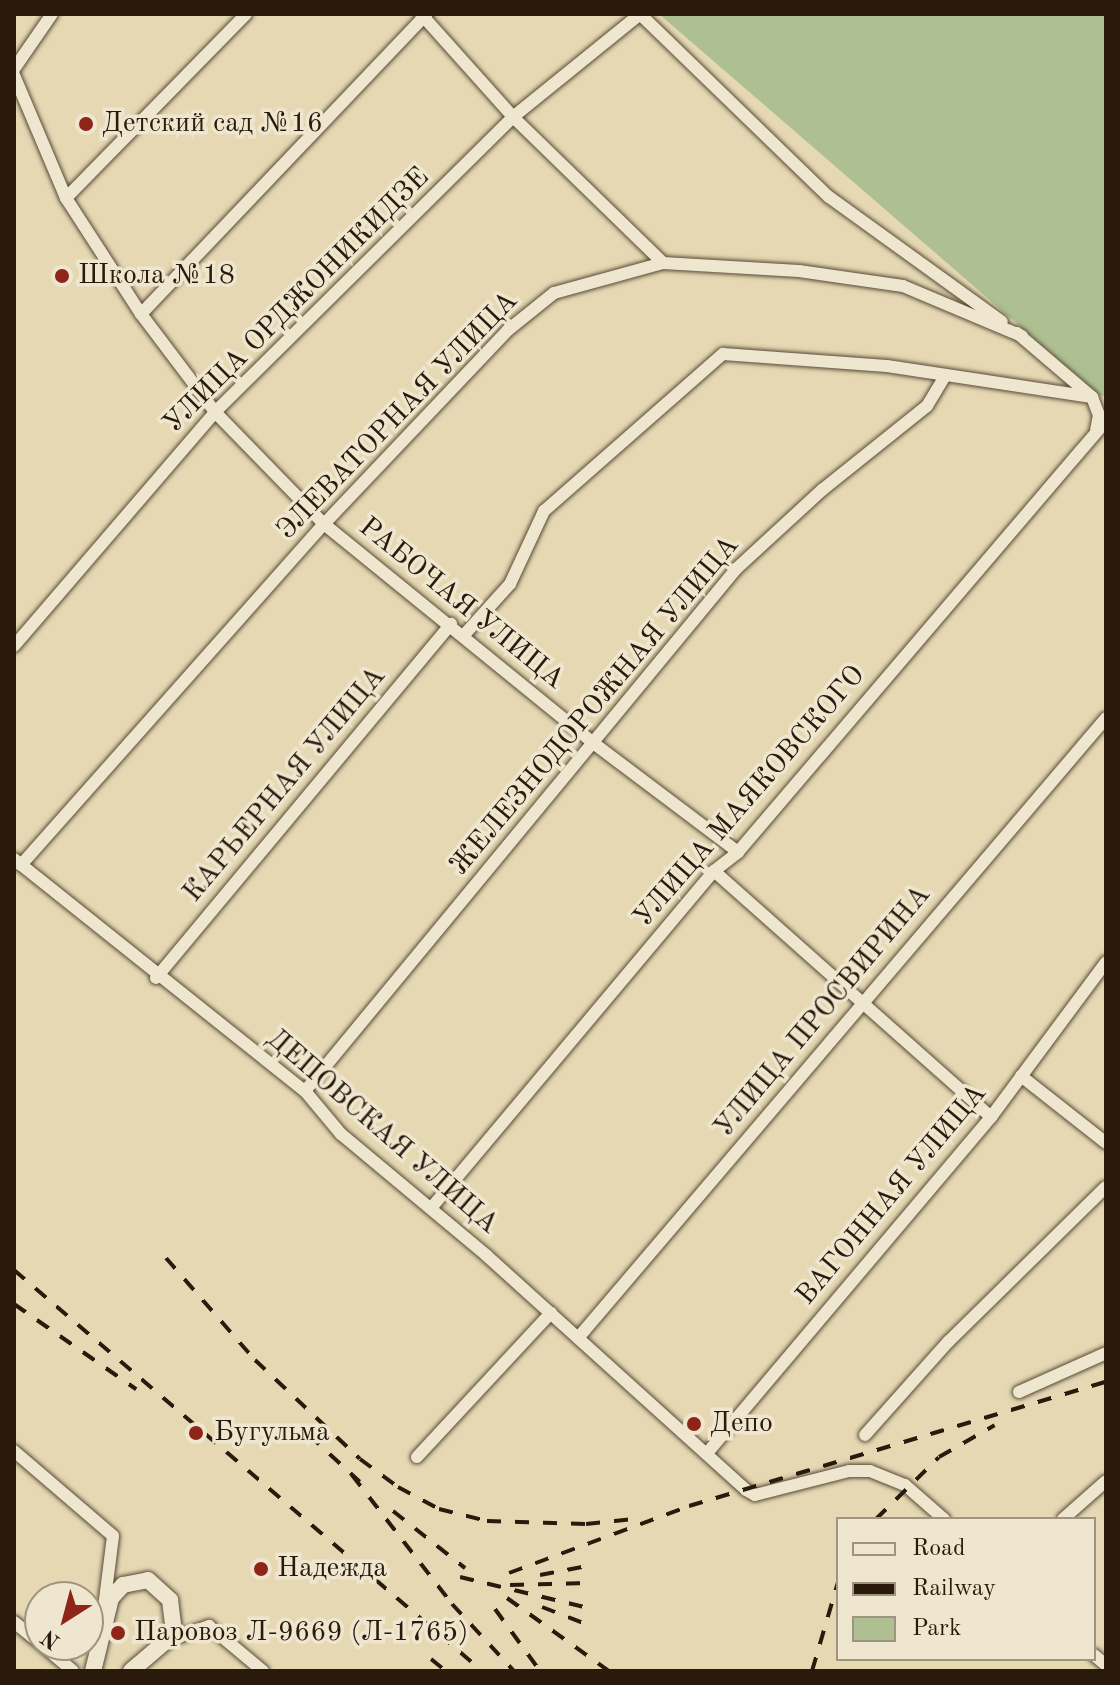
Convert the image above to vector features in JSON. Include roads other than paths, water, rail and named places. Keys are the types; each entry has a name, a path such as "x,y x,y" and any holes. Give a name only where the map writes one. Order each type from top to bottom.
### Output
{"street":[{"path":"14,72 52,14"},
{"path":"66,198 246,14"},
{"path":"640,14 829,197 1022,336 1092,397 1099,415 1096,433"},
{"name":"УЛИЦА ОРДЖОНИКИДЗЕ","path":"14,646 215,412 513,117 640,14"},
{"path":"141,314 424,15 513,117 663,263"},
{"name":"РАБОЧАЯ УЛИЦА","path":"14,72 66,198 141,314 215,412 324,524 451,624 592,742 738,852"},
{"name":"ЭЛЕВАТОРНАЯ УЛИЦА","path":"17,862 324,524 508,330 554,293 663,263 799,271 903,286 1022,336"},
{"path":"464,635 510,584 544,511 723,354 945,376 1092,397"},
{"name":"ЖЕЛЕЗНОДОРОЖНАЯ УЛИЦА","path":"305,1091 736,569 822,490 927,406 945,376"},
{"name":"УЛИЦА МАЯКОВСКОГО","path":"432,1207 714,871 738,852 1106,421"},
{"name":"КАРЬЕРНАЯ УЛИЦА","path":"156,978 451,624"},
{"name":"УЛИЦА ПРОСВИРИНА","path":"578,1338 1106,718"},
{"name":"ДЕПОВСКАЯ УЛИЦА","path":"17,862 156,978 305,1091 341,1134 432,1207 694,1446 708,1452 755,1495 849,1471 870,1471 905,1485 942,1517"},
{"path":"714,871 860,1004 991,1117"},
{"name":"ВАГОННАЯ УЛИЦА","path":"708,1452 991,1117 1106,962"},
{"path":"1021,1076 1106,1143"},
{"path":"865,1435 948,1342 1106,1187"},
{"path":"417,1457 551,1313"},
{"path":"1019,1392 1106,1353"},
{"path":"14,1451 113,1536 104,1603"},
{"path":"1065,1517 1106,1481"},
{"path":"104,1615 123,1585 148,1580 162,1589 172,1606 173,1626 166,1641"},
{"path":"131,1671 166,1641 209,1626 263,1671"}],"railway":[{"path":"166,1258 255,1360 360,1459 398,1487 439,1509 487,1521 586,1524 634,1519"},
{"path":"14,1270 482,1671"},
{"path":"14,1304 136,1389"},
{"path":"509,1573 689,1506 1106,1382"},
{"path":"878,1517 939,1457 995,1425"},
{"path":"309,1435 360,1482"},
{"path":"352,1475 452,1604 514,1671"},
{"path":"393,1511 465,1568"},
{"path":"540,1575 587,1566"},
{"path":"460,1577 588,1608"},
{"path":"510,1585 589,1583"},
{"path":"812,1671 836,1589"},
{"path":"507,1598 609,1671"},
{"path":"542,1607 583,1623"},
{"path":"495,1609 540,1671"},
{"path":"431,1659 446,1671"}],"place":[{"name":"Детский сад №16","path":"86,124"},
{"name":"Школа №18","path":"62,276"},
{"name":"Депо","path":"694,1424"},
{"name":"Бугульма","path":"196,1433"},
{"name":"Надежда","path":"261,1569"},
{"name":"Паровоз Л-9669 (Л-1765)","path":"118,1633"}]}
